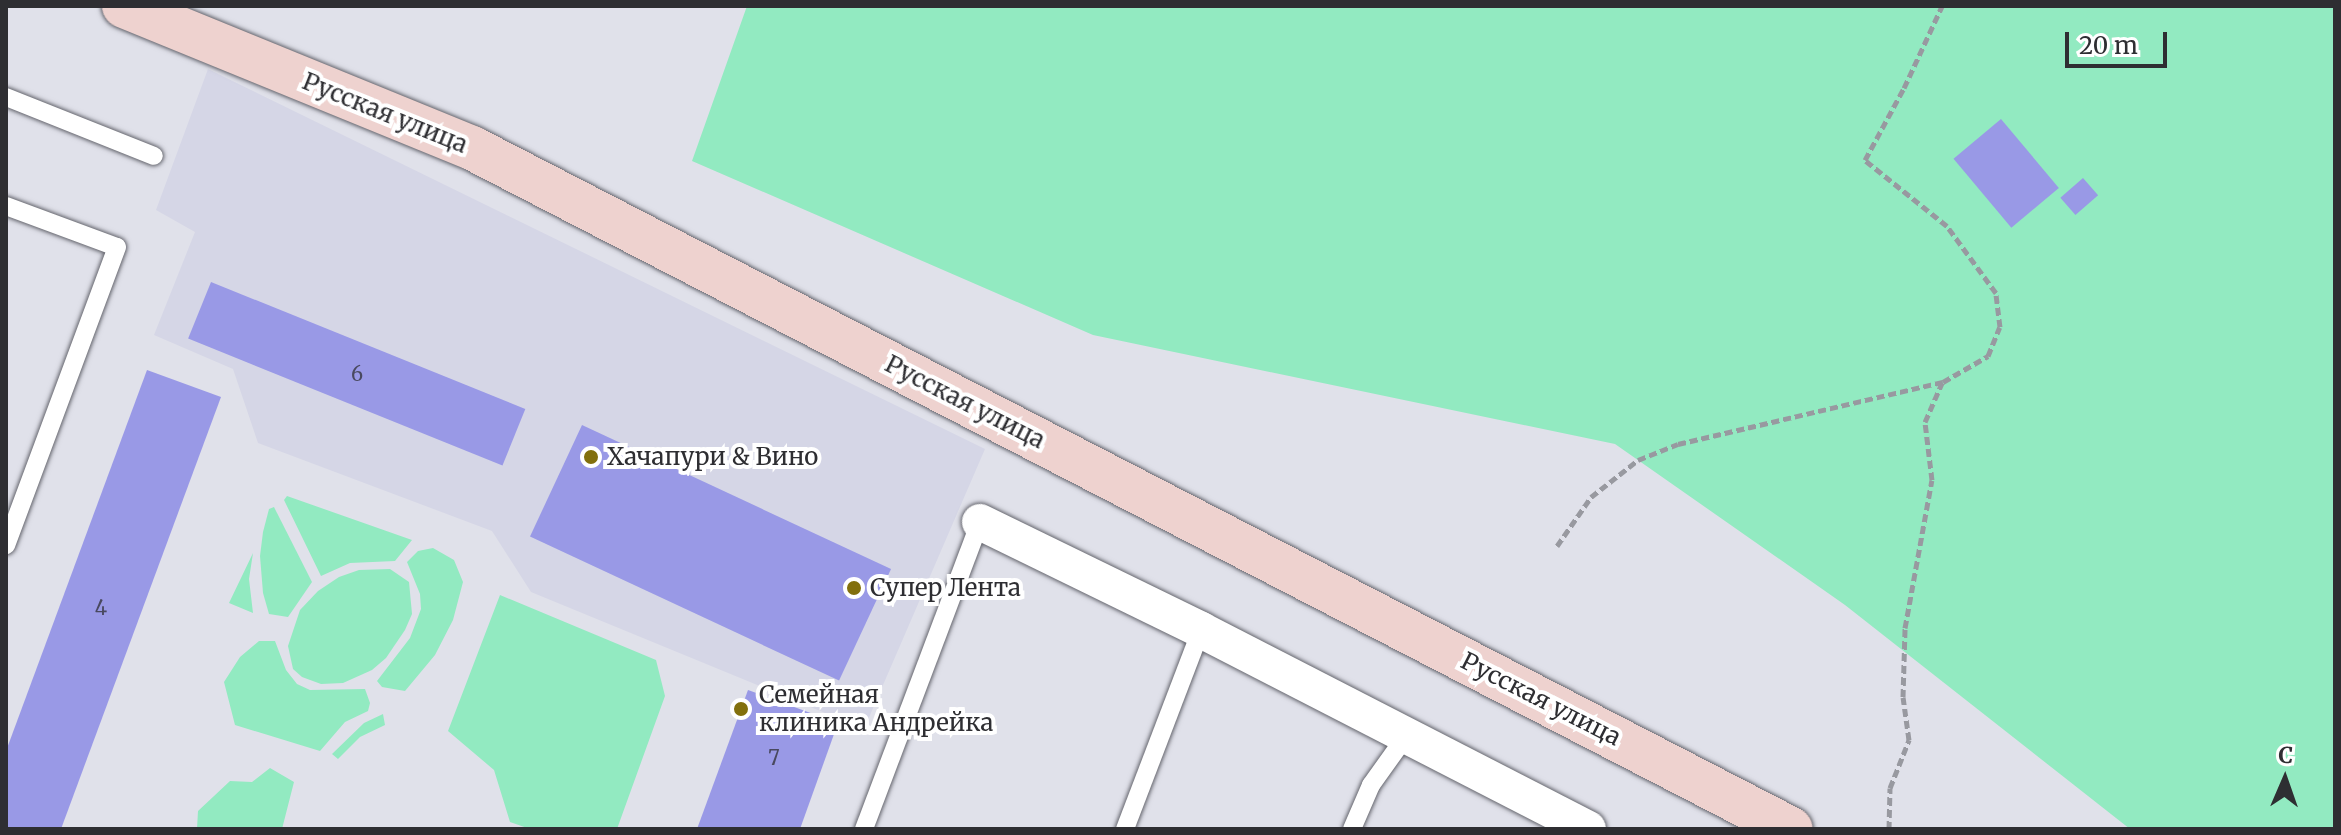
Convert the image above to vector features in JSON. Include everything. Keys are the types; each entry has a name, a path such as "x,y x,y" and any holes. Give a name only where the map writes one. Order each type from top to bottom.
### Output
{"street":[{"name":"Русская улица","path":"124,6 472,148 1791,829"},
{"path":"980,522 1201,630 1588,829"}],"lane":[{"path":"6,97 154,156"},
{"path":"6,206 117,247 6,545"},
{"path":"864,829 980,522"},
{"path":"1125,829 1201,630"},
{"path":"1352,829 1371,785 1406,736"}],"path":[{"path":"1557,546 1591,497 1638,460 1678,444 1943,382 1988,356 2000,327 1996,293 1947,226 1865,160 1910,77 1942,6"},
{"path":"1889,829 1890,788 1909,740 1903,697 1905,628 1932,480 1925,422 1943,382"}],"shaded area":[{"path":"208,69 985,449 864,729 531,592 492,531 258,443 233,369 154,335 195,232 156,210"}],"green space":[{"path":"747,6 2335,6 2335,829 2130,829 1845,605 1615,444 1093,335 692,161"},
{"path":"287,496 412,540 395,561 350,563 321,576 284,500"},
{"path":"274,507 312,582 288,617 269,614 263,593 260,556 263,532 269,509"},
{"path":"433,548 454,560 463,582 453,620 435,655 405,691 382,687 377,681 410,638 421,609 420,594 407,562 418,551"},
{"path":"253,553 249,579 253,613 229,603"},
{"path":"390,569 409,582 412,614 386,658 372,670 343,683 321,684 302,677 293,669 288,646 300,610 318,591 339,577 359,570"},
{"path":"500,595 656,660 665,696 617,829 530,829 510,822 494,770 448,731"},
{"path":"259,641 275,641 286,670 297,684 310,690 365,689 370,703 368,711 345,722 320,751 235,725 224,682 240,657"},
{"path":"383,714 385,725 360,737 338,759 332,754 364,723"},
{"path":"270,768 294,782 282,829 197,829 198,811 230,781 252,782"}],"building":[{"path":"2001,119 2059,188 2011,228 1954,159"},
{"path":"2083,178 2098,195 2075,215 2060,198"},
{"path":"211,282 525,409 502,466 188,339"},
{"path":"147,370 221,397 61,829 6,829 6,751"},
{"path":"582,425 891,569 839,681 530,536"},
{"path":"748,690 838,723 800,829 697,829"}],"place":[{"name":"Хачапури & Вино","path":"591,457"},
{"name":"Супер Лента","path":"854,588"},
{"name":"Семейная клиника Андрейка","path":"741,709"}]}
